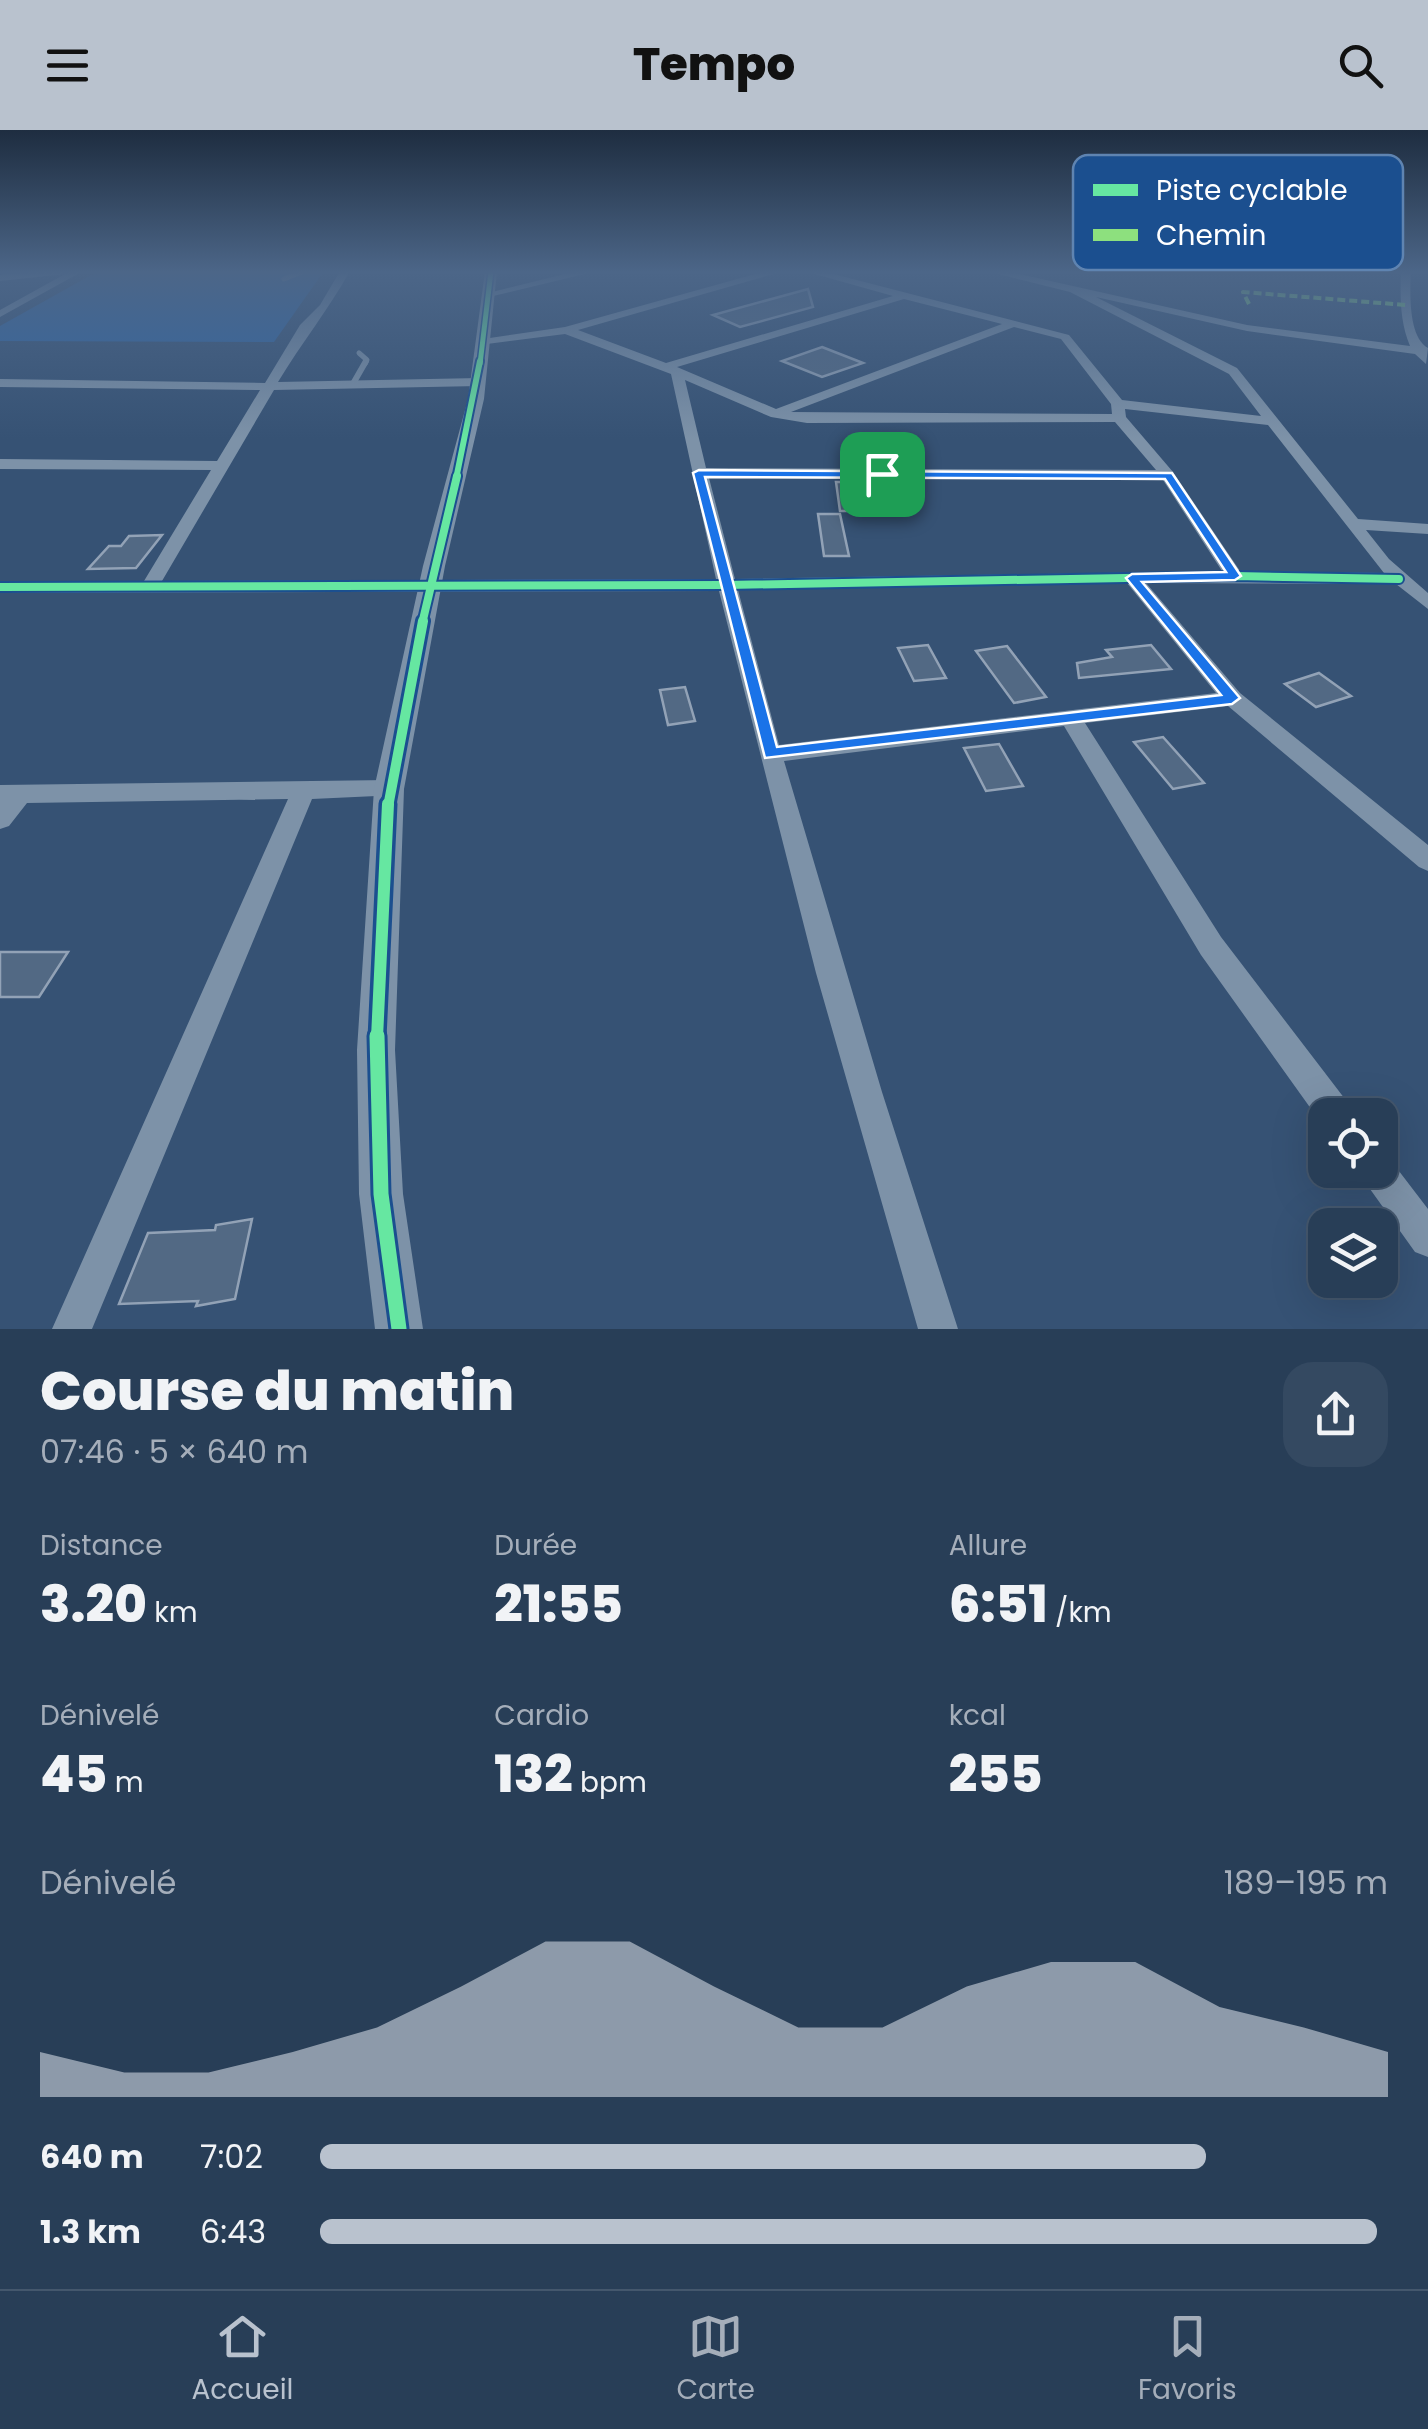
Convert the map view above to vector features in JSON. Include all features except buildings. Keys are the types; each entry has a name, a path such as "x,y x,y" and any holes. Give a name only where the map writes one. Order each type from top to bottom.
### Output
{"street":[{"path":"148,589 305,327"},
{"path":"399,1329 381,1194 376,1050 388,789 430,587 479,382 486,327"},
{"path":"484,343 577,327"},
{"path":"594,327 628,345 631,352"},
{"path":"670,370 806,327"},
{"path":"776,414 1004,327"},
{"path":"1024,327 1064,337 1168,475 1235,576"},
{"path":"1148,327 1216,360 1244,382 1352,524 1399,579 1428,603"},
{"path":"1243,327 1422,351 1428,363"},
{"path":"566,330 631,352 776,414 808,419 1118,411 1275,422"},
{"path":"670,370 770,754 871,1115 938,1329"},
{"path":"0,383 270,386 479,382"},
{"path":"0,464 220,466"},
{"path":"699,473 1168,475"},
{"path":"1352,524 1428,529"},
{"path":"0,587 727,585 1235,576 1399,579"},
{"path":"1132,578 1232,698 1428,860"},
{"path":"770,754 1232,698"},
{"path":"1072,720 1212,946 1324,1098"},
{"path":"0,819 10,794 388,789"},
{"path":"72,1329 304,790"},
{"path":"1390,1188 1428,1239"}],"lane":[{"path":"354,382 367,360 358,353"}],"shaded area":[{"path":"0,327 285,327 274,342 0,341"}],"cycle path":[{"path":"399,1329 381,1194 376,1050 389,789 434,566 476,399 484,327"},
{"path":"0,587 727,585 1235,576 1399,579"}],"route":[{"path":"699,473 882,474 1168,475 1235,576 1132,578 1232,698 770,754 699,473"}]}
